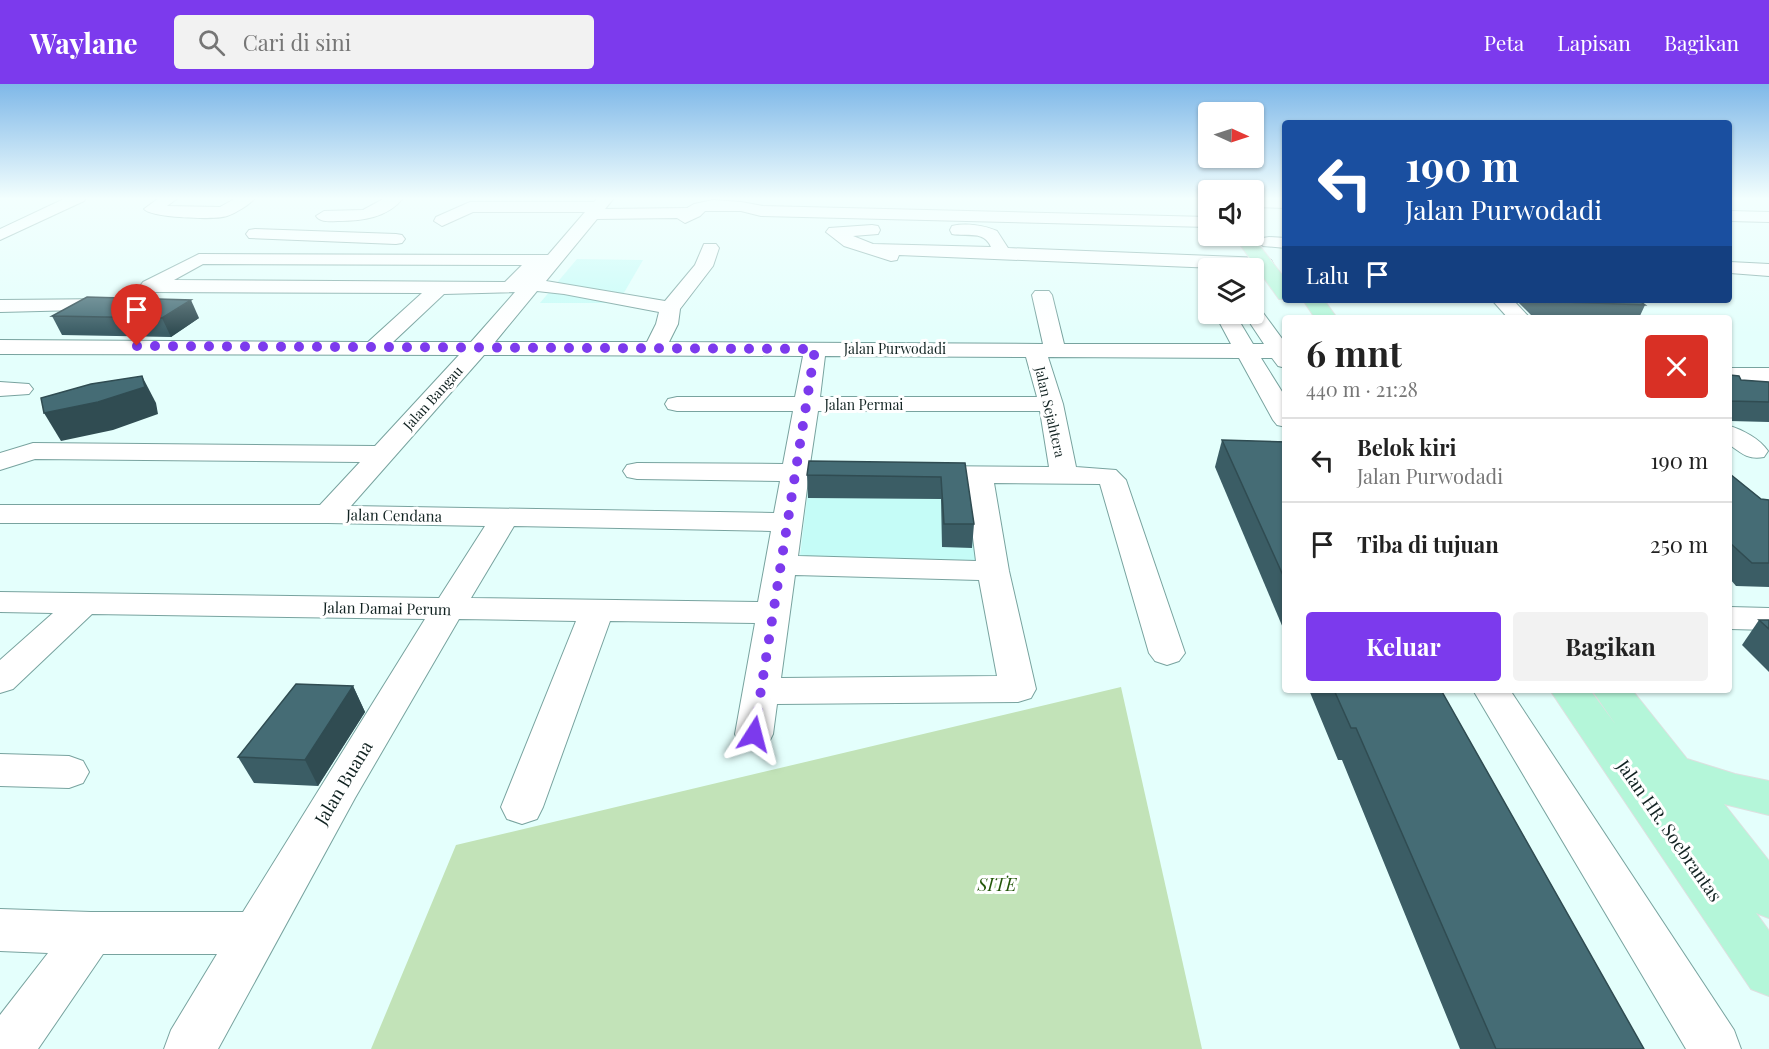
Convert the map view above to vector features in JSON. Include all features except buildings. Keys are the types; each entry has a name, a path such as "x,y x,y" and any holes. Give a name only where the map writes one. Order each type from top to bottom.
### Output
{"main road":[{"path":"1269,269 1277,243"},
{"path":"1251,246 1282,289"},
{"name":"Jalan HR. Soebrantas","path":"1571,693 1769,972"},
{"path":"1613,693 1769,897"},
{"path":"1672,770 1735,791 1769,798"}],"street":[{"path":"505,243 551,255"},
{"name":"Jalan Bangau","path":"328,514 478,348 563,243"},
{"path":"853,243 882,253 1001,253 1198,269"},
{"path":"999,243 1001,253"},
{"path":"655,348 667,324 670,308 704,266 710,248"},
{"path":"551,255 511,287 150,286 199,259 391,260 551,255"},
{"path":"359,287 391,260"},
{"path":"1732,268 1769,270"},
{"path":"531,285 564,288 670,308"},
{"path":"375,347 439,288"},
{"name":"Jalan Sejahtera","path":"1042,295 1051,404 1064,474"},
{"path":"1505,303 1517,315"},
{"path":"0,306 181,304"},
{"path":"0,332 44,306"},
{"path":"1231,324 1282,413"},
{"path":"1261,324 1282,354"},
{"name":"Jalan Purwodadi","path":"0,347 1246,351 1282,355"},
{"path":"754,734 815,349"},
{"path":"1732,375 1769,375"},
{"path":"1732,391 1769,393"},
{"name":"Jalan Permai","path":"677,404 1051,404"},
{"path":"1732,435 1755,451"},
{"path":"0,462 33,451 383,454"},
{"path":"637,471 1106,476 1112,480 1167,653"},
{"path":"761,691 1018,689 993,571 979,475"},
{"name":"Jalan Cendana","path":"0,514 328,514 502,519 788,522"},
{"name":"Jalan Buana","path":"190,1049 255,933 502,519"},
{"path":"781,565 993,571"},
{"name":"Jalan Damai Perum","path":"0,602 82,605 774,613"},
{"path":"0,680 82,605"},
{"path":"522,807 597,611"},
{"path":"1732,618 1769,619"},
{"path":"1493,693 1715,1049"},
{"path":"0,770 69,772"},
{"path":"0,930 91,933 255,933"},
{"path":"7,1049 91,933"}],"shaded area":[{"path":"577,259 643,260 618,303 540,303"},
{"path":"809,481 973,482 984,565 799,564"}],"green space":[{"name":"SITE","path":"1121,687 1202,1049 371,1049 456,845"}],"route":[{"path":"137,346 815,349 754,734"}]}
